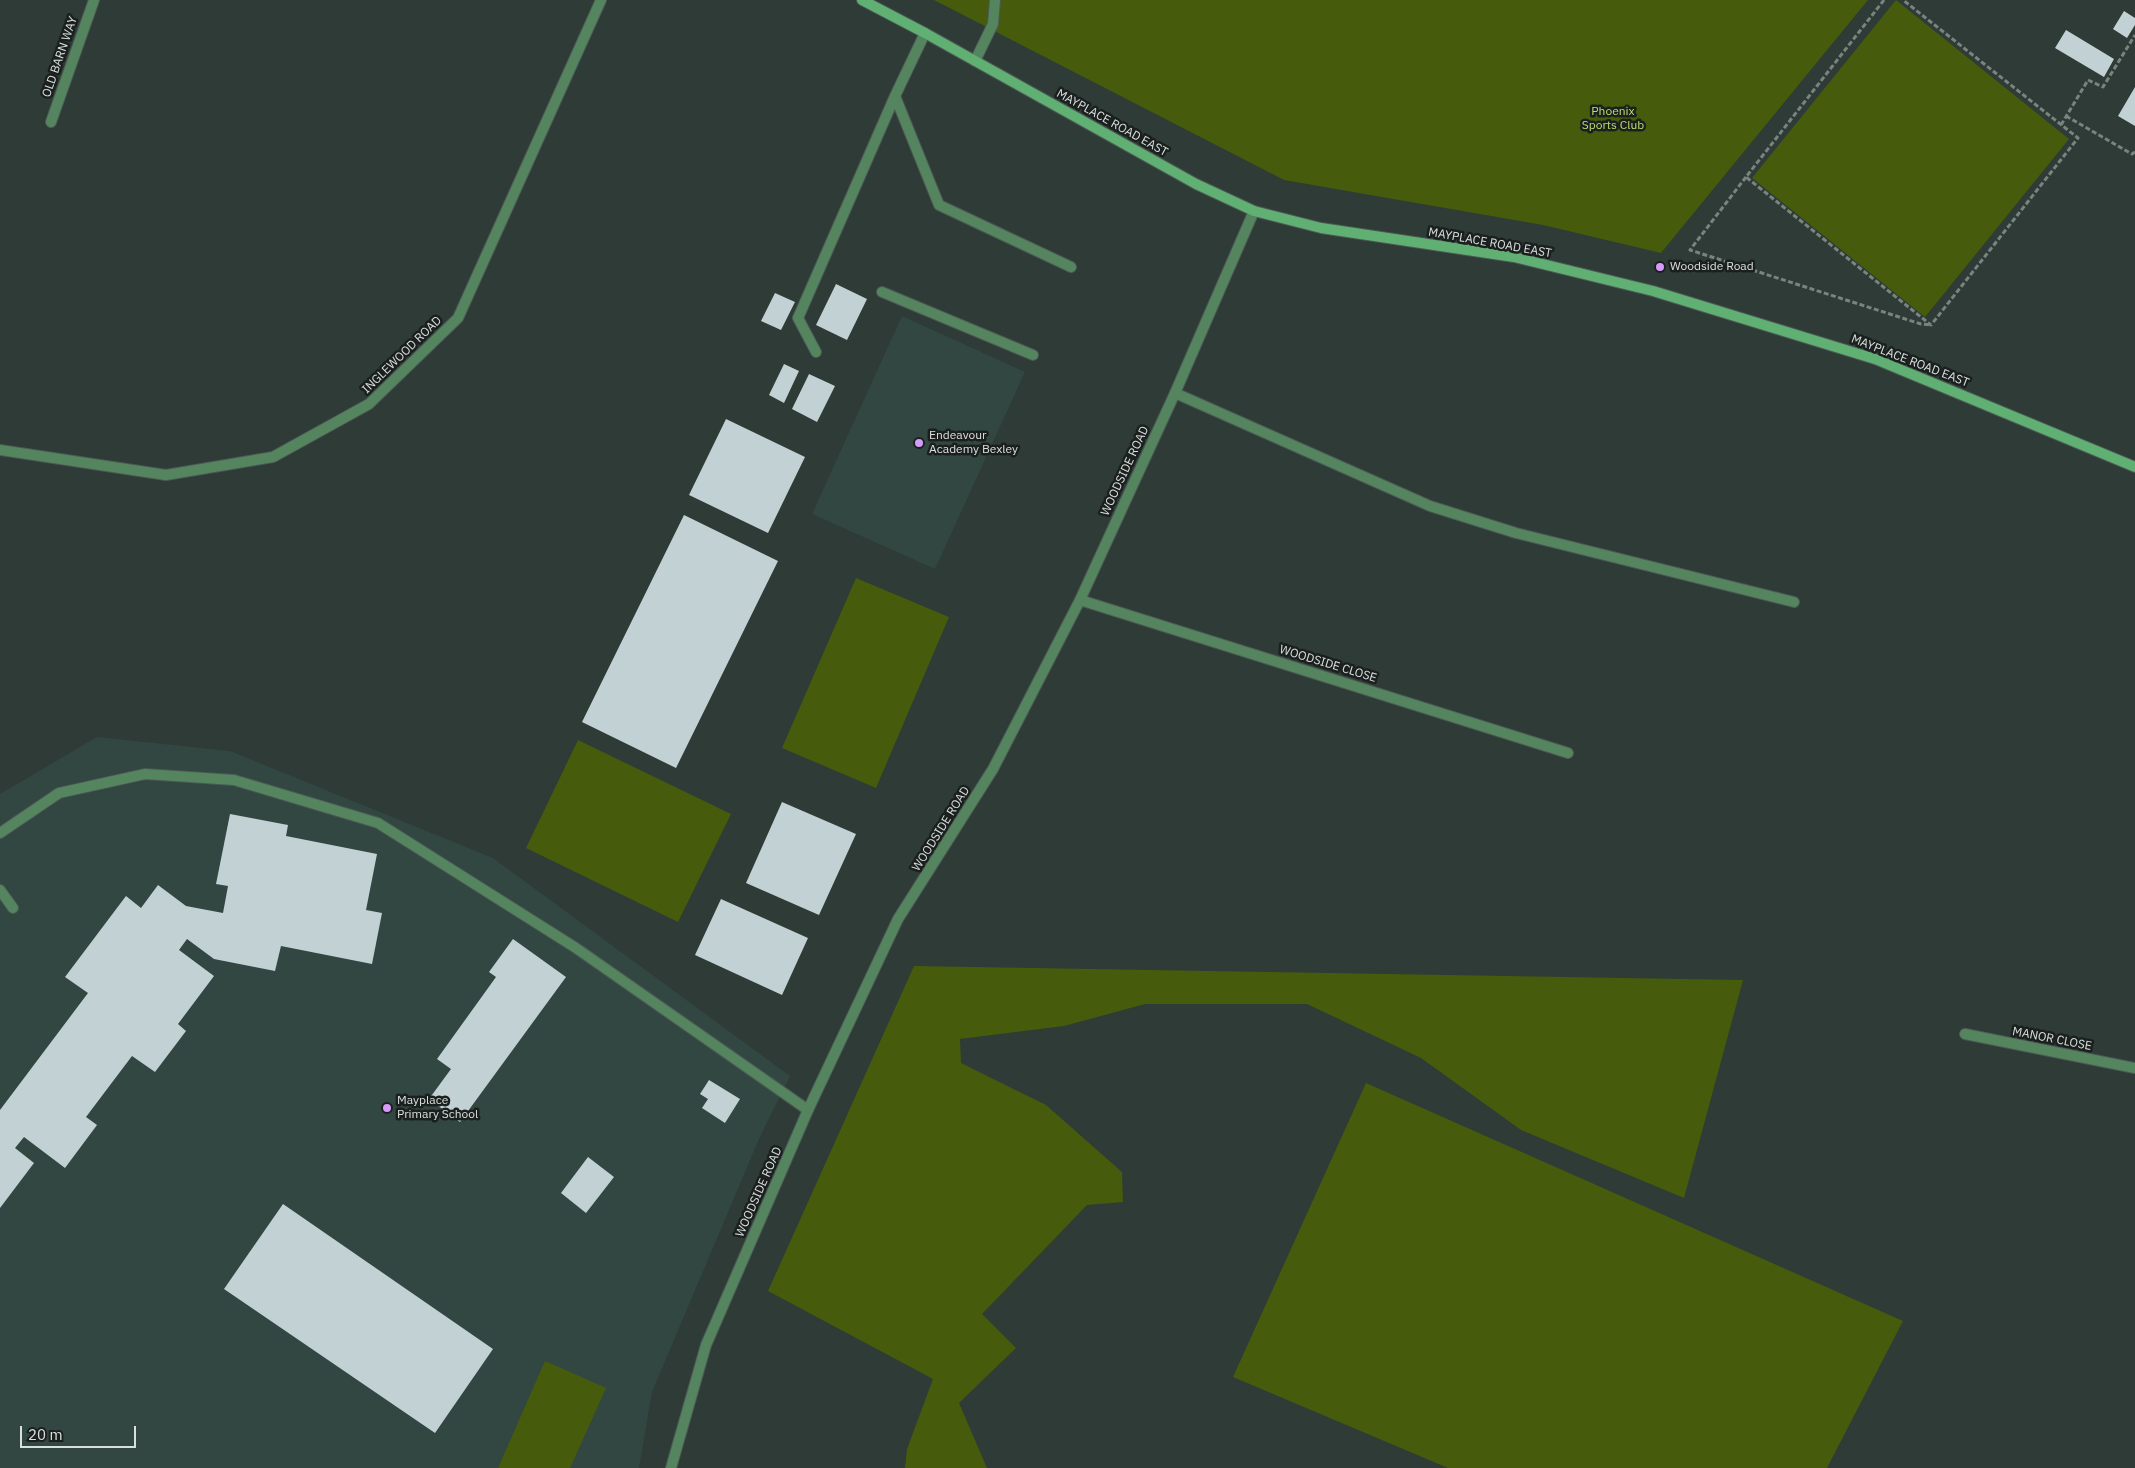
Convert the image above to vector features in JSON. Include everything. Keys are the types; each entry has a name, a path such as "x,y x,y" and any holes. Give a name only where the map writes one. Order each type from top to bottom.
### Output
{"street":[{"name":"OLD BARN WAY","path":"51,122 94,0"},
{"name":"INGLEWOOD ROAD","path":"0,450 166,475 273,457 369,404 458,318 601,0"},
{"name":"MAYPLACE ROAD EAST","path":"862,0 925,32 1196,184 1254,211 1321,228 1514,257 1653,291 1875,359 2026,420 2135,467"},
{"path":"975,61 993,24 996,0"},
{"path":"816,352 798,318 925,32"},
{"path":"895,96 939,205 1072,267"},
{"name":"WOODSIDE ROAD","path":"671,1468 706,1345 808,1110 898,919 994,769 1080,600 1175,393 1254,211"},
{"path":"882,292 1033,355"},
{"path":"1175,393 1430,506 1516,532 1794,602"},
{"name":"WOODSIDE CLOSE","path":"1080,600 1568,753"},
{"path":"0,833 59,793 145,774 234,780 378,823 576,948 808,1110"},
{"path":"0,890 13,908"},
{"name":"MANOR CLOSE","path":"1965,1034 2135,1068"}],"path":[{"path":"1884,0 1690,250 1921,324 1931,325"},
{"path":"1903,0 2078,138 1931,325"},
{"path":"2061,125 2088,80 2103,87 2135,35"},
{"path":"2066,116 2132,154 2135,152"},
{"path":"1746,177 1931,325"}],"shaded area":[{"name":"Endeavour Academy Bexley","path":"902,316 1025,372 935,569 812,514"},
{"name":"Mayplace Primary School","path":"97,737 230,751 493,858 790,1076 759,1139 652,1392 639,1468 0,1468 0,794"}],"green space":[{"name":"Phoenix Sports Club","path":"934,0 1868,0 1661,253 1543,225 1284,180"},
{"path":"1896,0 2069,139 1925,317 1752,178"},
{"path":"856,578 949,617 876,788 782,748"},
{"path":"578,740 731,814 678,922 526,848"},
{"path":"914,966 1743,980 1684,1198 1521,1130 1421,1058 1307,1004 1145,1004 1064,1026 960,1039 961,1063 1046,1105 1122,1172 1123,1202 1087,1205 982,1314 1016,1348 959,1403 987,1468 905,1468 907,1449 933,1379 768,1291"},
{"path":"1366,1083 1903,1321 1827,1468 1448,1468 1233,1377"},
{"path":"545,1361 606,1388 570,1468 498,1468"}],"building":[{"path":"2124,11 2135,18 2135,25 2127,38 2113,29"},
{"path":"2066,30 2114,59 2104,77 2055,48"},
{"path":"2135,87 2135,126 2118,116"},
{"path":"836,284 867,299 847,340 816,325"},
{"path":"775,293 795,302 781,330 761,321"},
{"path":"784,364 799,371 784,403 769,395"},
{"path":"809,374 835,386 817,422 792,409"},
{"path":"726,419 805,457 768,533 689,495"},
{"path":"684,515 778,561 676,768 582,722"},
{"path":"782,802 856,834 819,915 746,883"},
{"path":"230,814 288,825 286,836 377,854 366,910 382,913 372,964 281,946 275,971 214,959 187,939 179,950 214,976 178,1024 186,1031 155,1072 132,1056 86,1117 97,1125 65,1168 24,1137 15,1148 34,1163 0,1208 0,1110 88,993 65,977 126,896 141,908 158,885 186,906 223,913 228,886 216,884"},
{"path":"721,899 808,938 782,995 695,955"},
{"path":"513,939 566,977 460,1122 429,1099 451,1069 437,1059 496,977 489,972"},
{"path":"709,1080 740,1099 725,1123 702,1108 708,1099 700,1094"},
{"path":"588,1157 614,1177 586,1213 561,1193"},
{"path":"283,1204 493,1349 435,1433 224,1289"}],"place":[{"name":"Woodside Road","path":"1660,267"},
{"name":"Endeavour Academy Bexley","path":"919,443"},
{"name":"Mayplace Primary School","path":"387,1108"}]}
